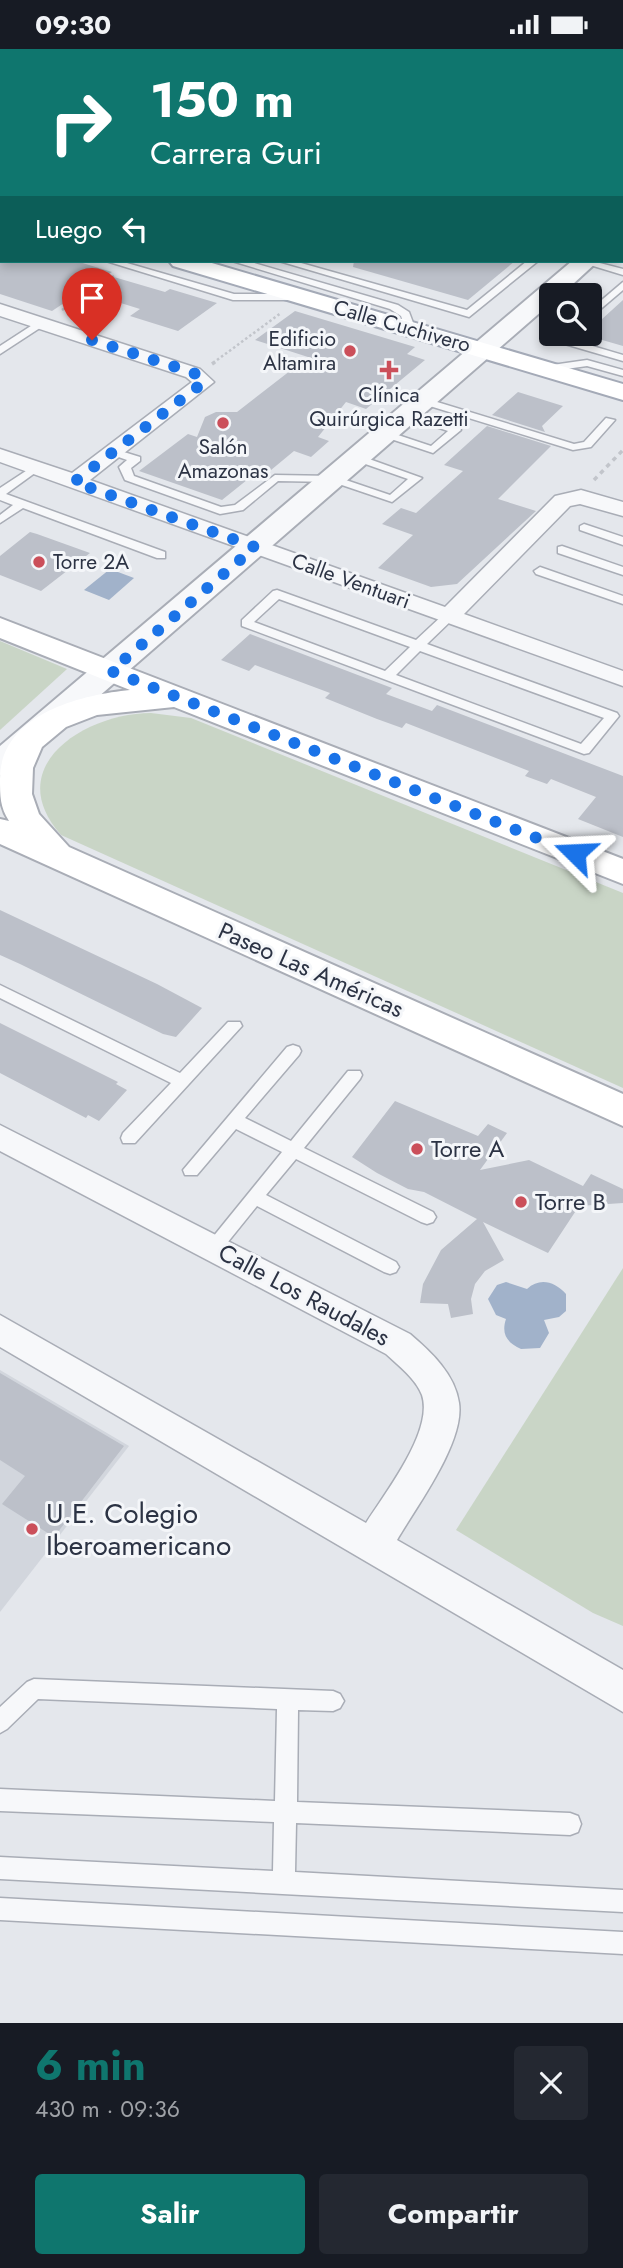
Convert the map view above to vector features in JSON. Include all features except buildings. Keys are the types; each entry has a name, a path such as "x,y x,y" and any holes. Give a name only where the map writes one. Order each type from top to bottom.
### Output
{"main road":[{"name":"Calle Cuchivero","path":"188,263 623,391"},
{"path":"0,627 623,872"},
{"path":"71,862 27,825 18,811 13,792 13,776 20,757 40,730 86,708 114,701 169,699 213,709"},
{"name":"Paseo Las Américas","path":"0,829 623,1111"}],"street":[{"path":"0,764 582,263"},
{"path":"0,310 197,375 204,382 74,482"},
{"name":"Calle Ventuari","path":"0,455 623,679"},
{"path":"449,616 559,504 581,498 620,505"},
{"name":"Calle Los Raudales","path":"0,1137 398,1344 420,1362 437,1385 443,1423 433,1448 374,1544"},
{"path":"0,1330 374,1544 623,1692"}],"lane":[{"path":"118,263 233,297 303,297"},
{"path":"244,263 394,307 405,314 410,328"},
{"path":"291,263 469,314 531,263"},
{"path":"591,263 623,272"},
{"path":"602,304 623,285"},
{"path":"0,351 41,324"},
{"path":"582,346 623,358"},
{"path":"545,369 587,363 623,373"},
{"path":"416,408 573,447 587,445 610,420"},
{"path":"386,434 433,450 456,430 416,408"},
{"path":"114,452 136,459 125,467 129,478 220,511 239,508 275,478 334,479 392,499 416,478 358,458"},
{"path":"0,495 35,468"},
{"path":"0,495 161,555"},
{"path":"0,520 22,504"},
{"path":"584,528 623,541"},
{"path":"562,550 623,571"},
{"path":"540,571 621,595"},
{"path":"277,594 418,646 612,716 584,750 246,623 277,594"},
{"path":"387,676 449,616"},
{"path":"0,991 182,1081"},
{"path":"129,1137 234,1026"},
{"path":"191,1170 293,1051"},
{"path":"213,1248 354,1075"},
{"path":"234,1120 427,1217"},
{"path":"255,1197 390,1267"},
{"path":"0,1722 34,1689 333,1701"},
{"path":"284,1883 288,1699"},
{"path":"0,1800 570,1824"},
{"path":"0,1868 623,1901"},
{"path":"0,1909 623,1943"}],"path":[{"path":"41,324 129,266"},
{"path":"197,375 303,297"},
{"path":"581,498 623,450"}],"shaded area":[{"name":"U.E. Colegio Iberoamericano","path":"0,1370 129,1446 0,1612"}],"green space":[{"path":"0,641 67,669 0,730"},
{"path":"151,713 191,718 623,893 623,1088 61,835 45,810 40,787 46,766 59,748 78,733 101,722 126,715"},
{"path":"623,1268 623,1626 593,1613 456,1530"}],"water":[{"path":"110,569 134,578 109,600 84,590"},
{"path":"506,1282 527,1289 537,1283 547,1282 566,1294 566,1311 559,1317 544,1320 549,1333 540,1348 521,1349 506,1337 506,1319 496,1315 488,1299 497,1285"}],"place":[{"name":"Edificio Altamira","path":"350,351"},
{"name":"Clínica Quirúrgica Razetti","path":"389,370"},
{"name":"Salón Amazonas","path":"223,423"},
{"name":"Torre 2A","path":"39,562"},
{"name":"Torre A","path":"417,1149"},
{"name":"Torre B","path":"521,1202"},
{"name":"U.E. Colegio Iberoamericano","path":"32,1529"}],"route":[{"path":"92,340 194,373 204,382 74,482 255,547 111,671 575,853"}]}
